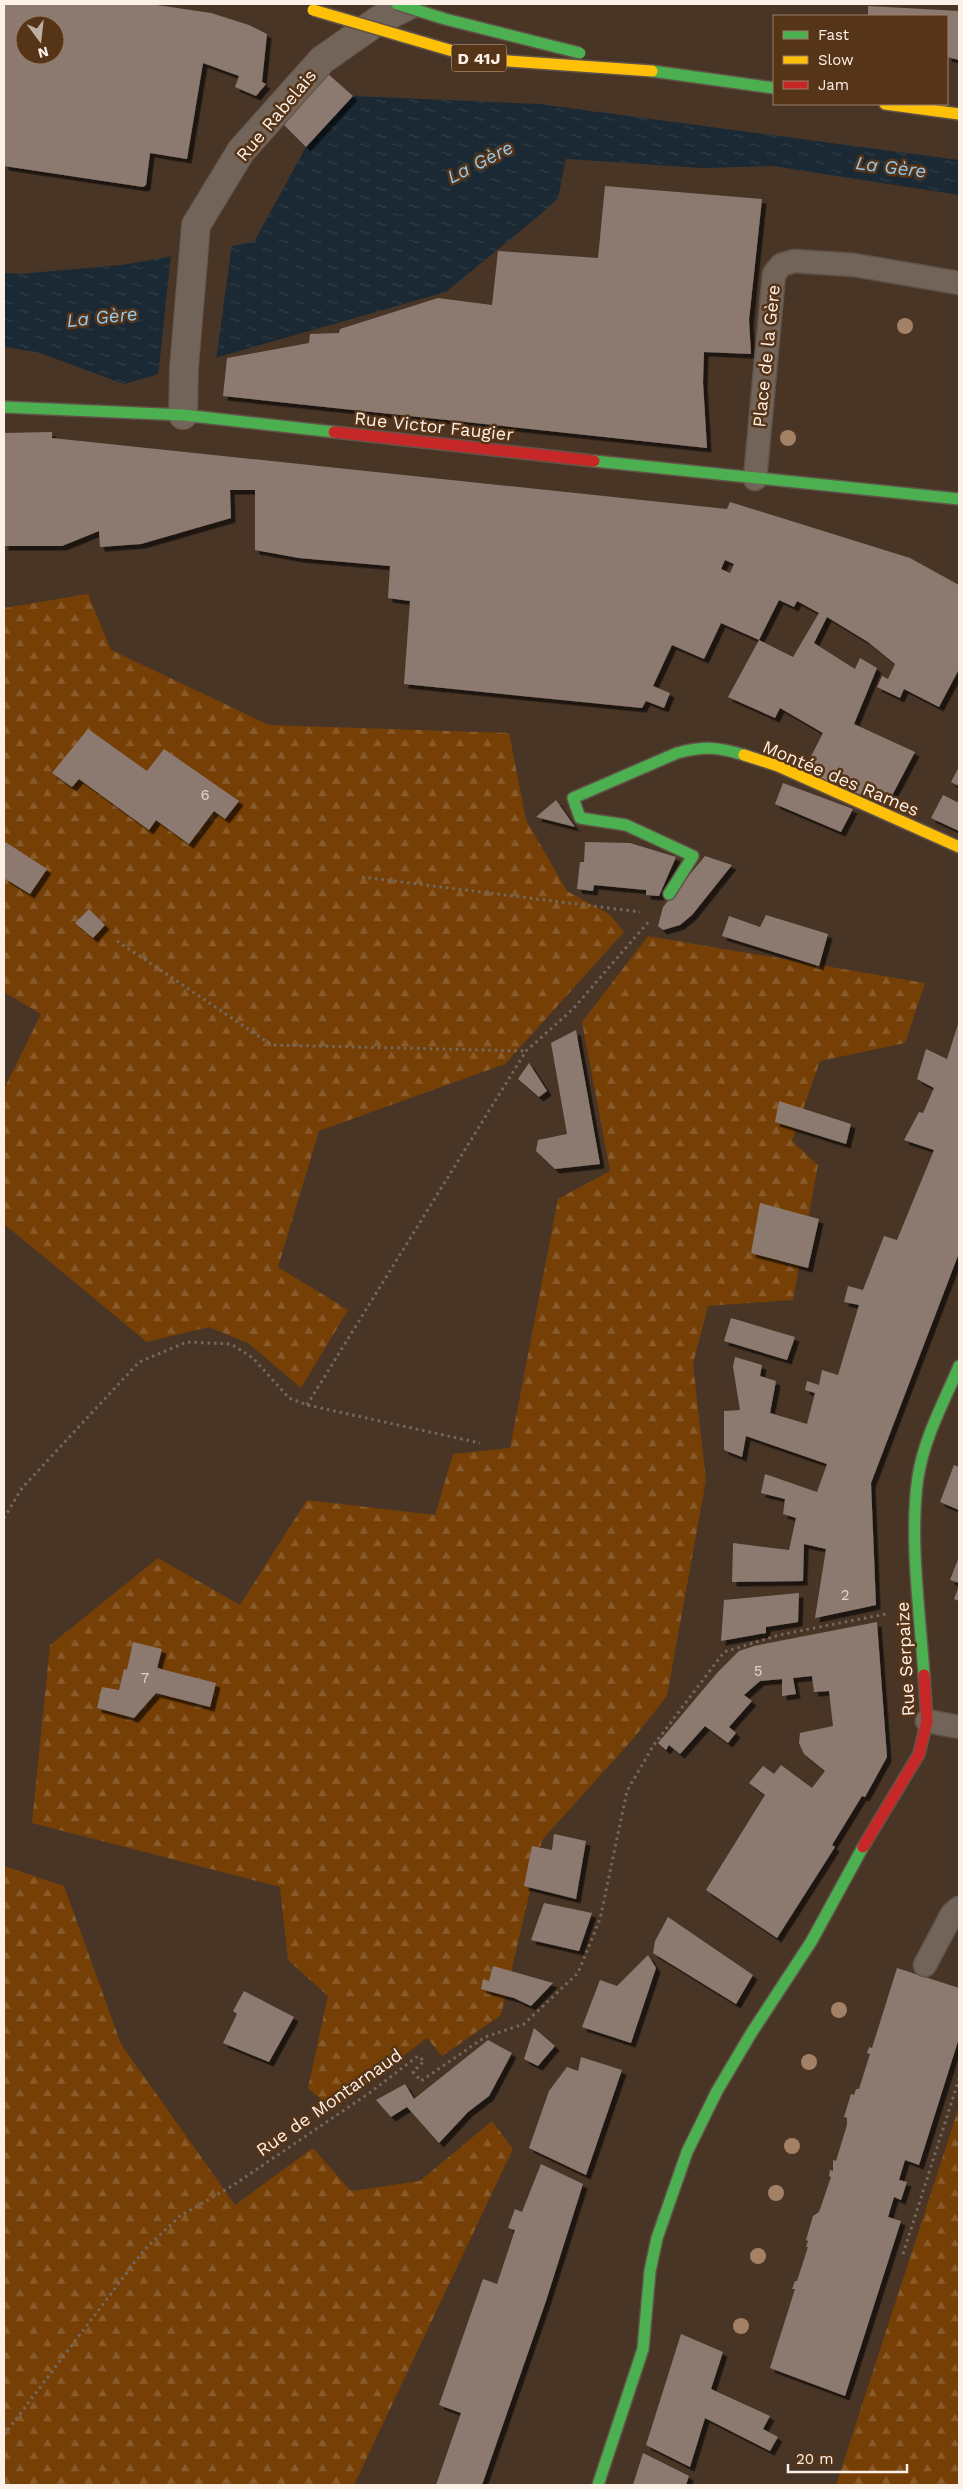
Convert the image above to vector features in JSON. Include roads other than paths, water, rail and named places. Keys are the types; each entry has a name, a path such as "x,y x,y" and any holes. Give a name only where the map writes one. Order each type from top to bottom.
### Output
{"street":[{"name":"D 41J","path":"397,4 445,19 652,71"},
{"name":"Rue Rabelais","path":"183,415 184,368 196,225 242,151 322,60 379,20 411,4"},
{"name":"D 41J","path":"309,8 480,59 652,71 773,88"},
{"path":"892,105 959,114"},
{"name":"Rue Victor Faugier","path":"4,407 183,415 959,500"},
{"name":"Montée des Rames","path":"669,894 693,856 626,825 580,818 573,798 677,753 695,748 718,747 778,766 959,847"},
{"name":"Rue Serpaize","path":"598,2485 643,2348 650,2271 657,2238 687,2152 717,2091 752,2032 812,1942 858,1856 919,1754 927,1721 915,1534 918,1477 926,1445 959,1366"}],"lane":[{"name":"Place de la Gère","path":"755,479 774,274 781,265 794,261 854,265 959,283"},
{"path":"927,1721 959,1727"},
{"path":"925,1964 952,1914 959,1908"}],"water":[{"name":"La Gère","path":"353,96 539,104 959,160 959,195 773,166 703,168 566,159 558,198 446,292 124,384 37,352 4,347 4,273 19,274 122,265 254,242 306,147"}]}
